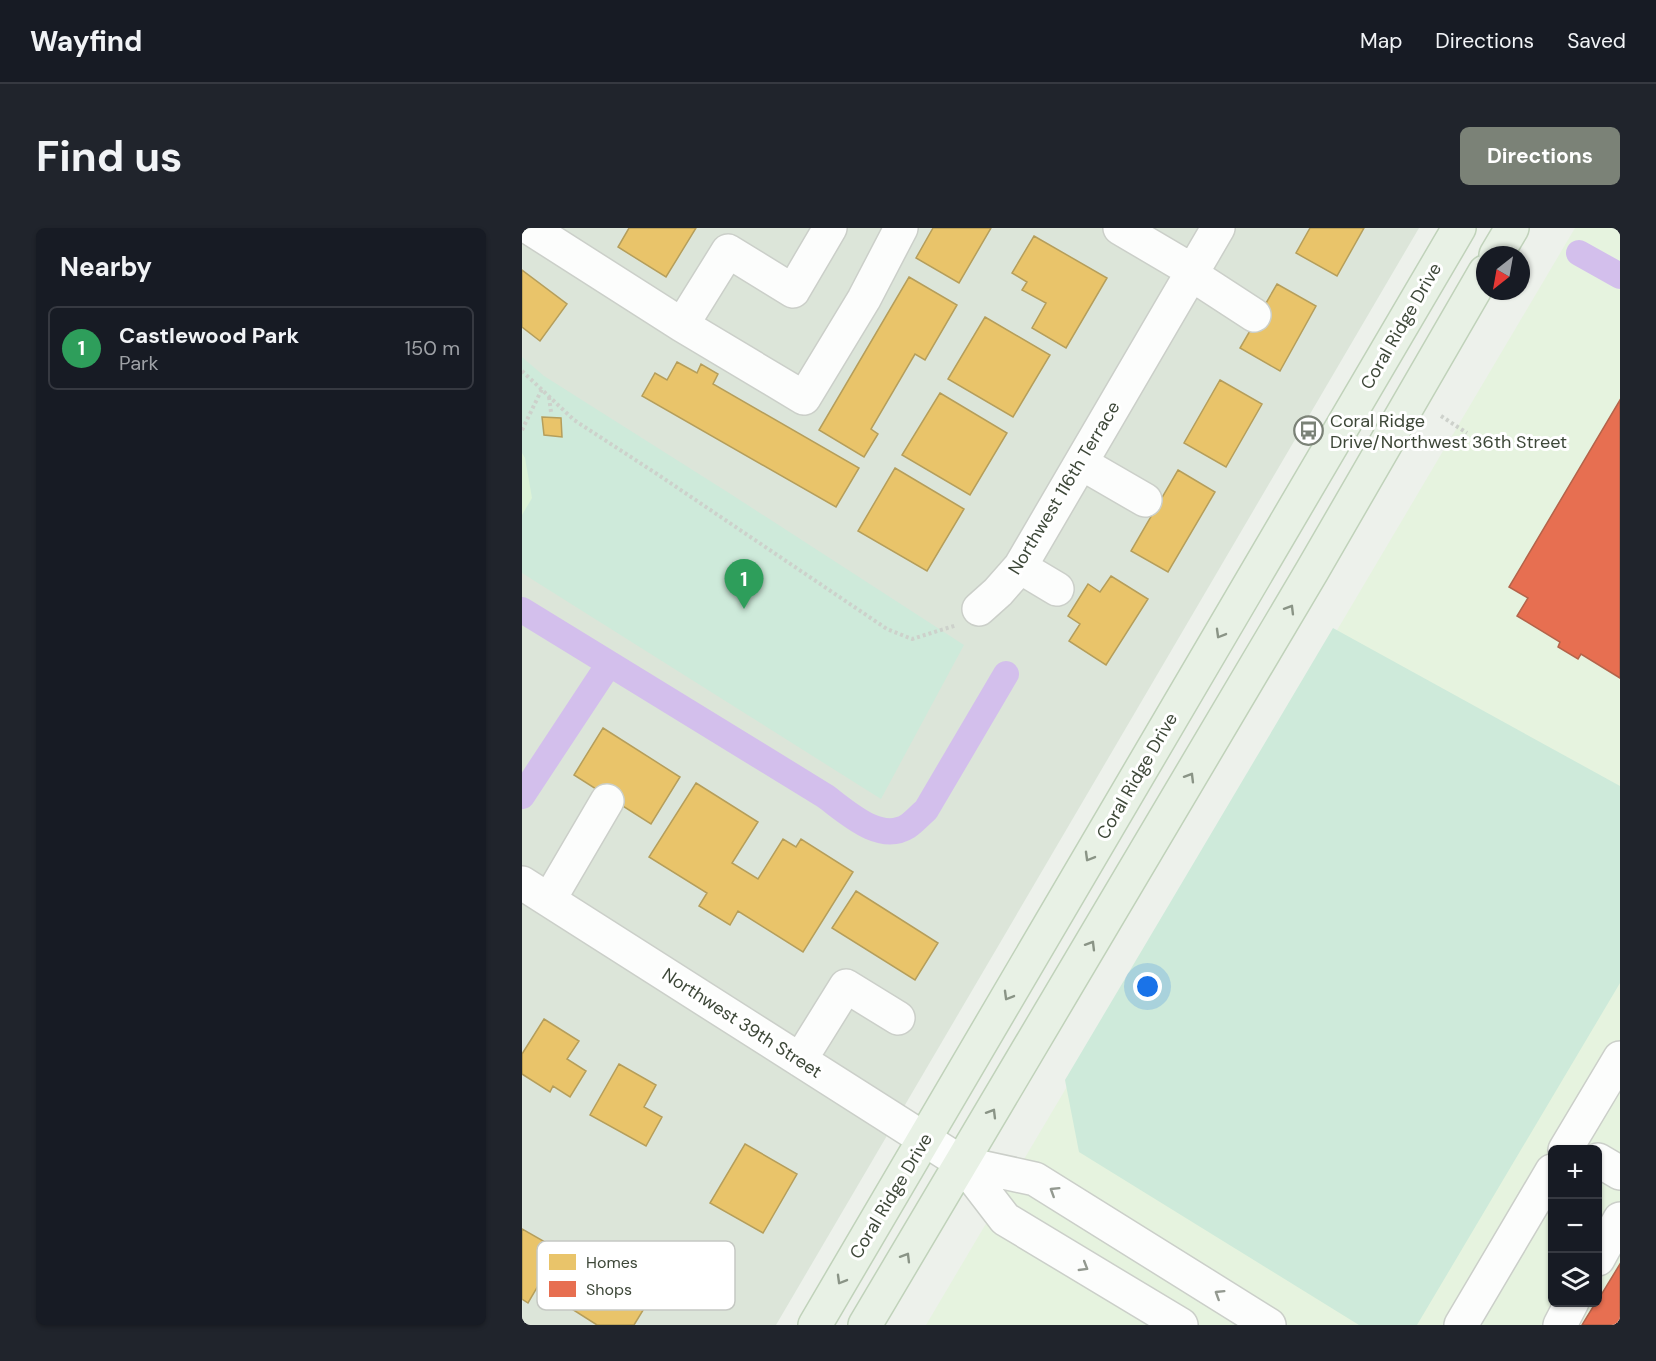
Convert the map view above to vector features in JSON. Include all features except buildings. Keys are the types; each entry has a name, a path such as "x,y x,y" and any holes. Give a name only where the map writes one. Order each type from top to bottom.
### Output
{"main road":[{"name":"Coral Ridge Drive","path":"815,1325 1459,228"},
{"path":"1501,246 1512,228"},
{"path":"865,1325 1312,571 1476,288"},
{"path":"1312,571 1306,554 1305,533 1314,476"}],"street":[{"path":"530,228 682,325 804,398 864,299 901,228"},
{"path":"682,325 735,240 793,291 830,228"},
{"path":"1120,228 1254,315"},
{"name":"Northwest 116th Terrace","path":"979,609 1020,567 1218,228"},
{"path":"1081,463 1145,501"},
{"path":"1020,567 1058,589"},
{"path":"549,900 607,801"},
{"name":"Northwest 39th Street","path":"522,883 962,1163 1035,1179 1269,1325"},
{"path":"800,1060 846,986 898,1017"},
{"path":"1573,1145 1620,1058"},
{"path":"1602,1162 1620,1173"},
{"name":"Northwest 39th Street","path":"962,1163 1005,1219 1181,1325"},
{"path":"1461,1325 1548,1178"},
{"path":"1601,1253 1620,1219"},
{"path":"1560,1325 1569,1307"}],"path":[{"path":"522,371 574,420 887,629 912,639 960,625 979,609"},
{"path":"522,430 542,389"},
{"path":"549,396 551,412"},
{"path":"1441,416 1467,433"}],"shaded area":[{"path":"522,228 1419,228 776,1325 522,1325"},
{"path":"1575,228 1620,228 1620,1325 926,1325"},
{"path":"522,357 544,376 964,645 881,799 522,573"},
{"path":"1333,628 1620,786 1620,983 1417,1325 1359,1325 1079,1152 1065,1080"}],"sand":[{"path":"522,453 525,458 532,498 522,515"}],"waterway":[{"path":"1579,253 1620,276"},
{"path":"522,610 825,796 864,824 886,831 897,831 908,826 926,810 1006,674"},
{"path":"522,796 609,664"}],"place":[{"name":"Coral Ridge Drive/Northwest 36th Street","path":"1309,431"},
{"name":"Castlewood Park","path":"744,609"}]}
